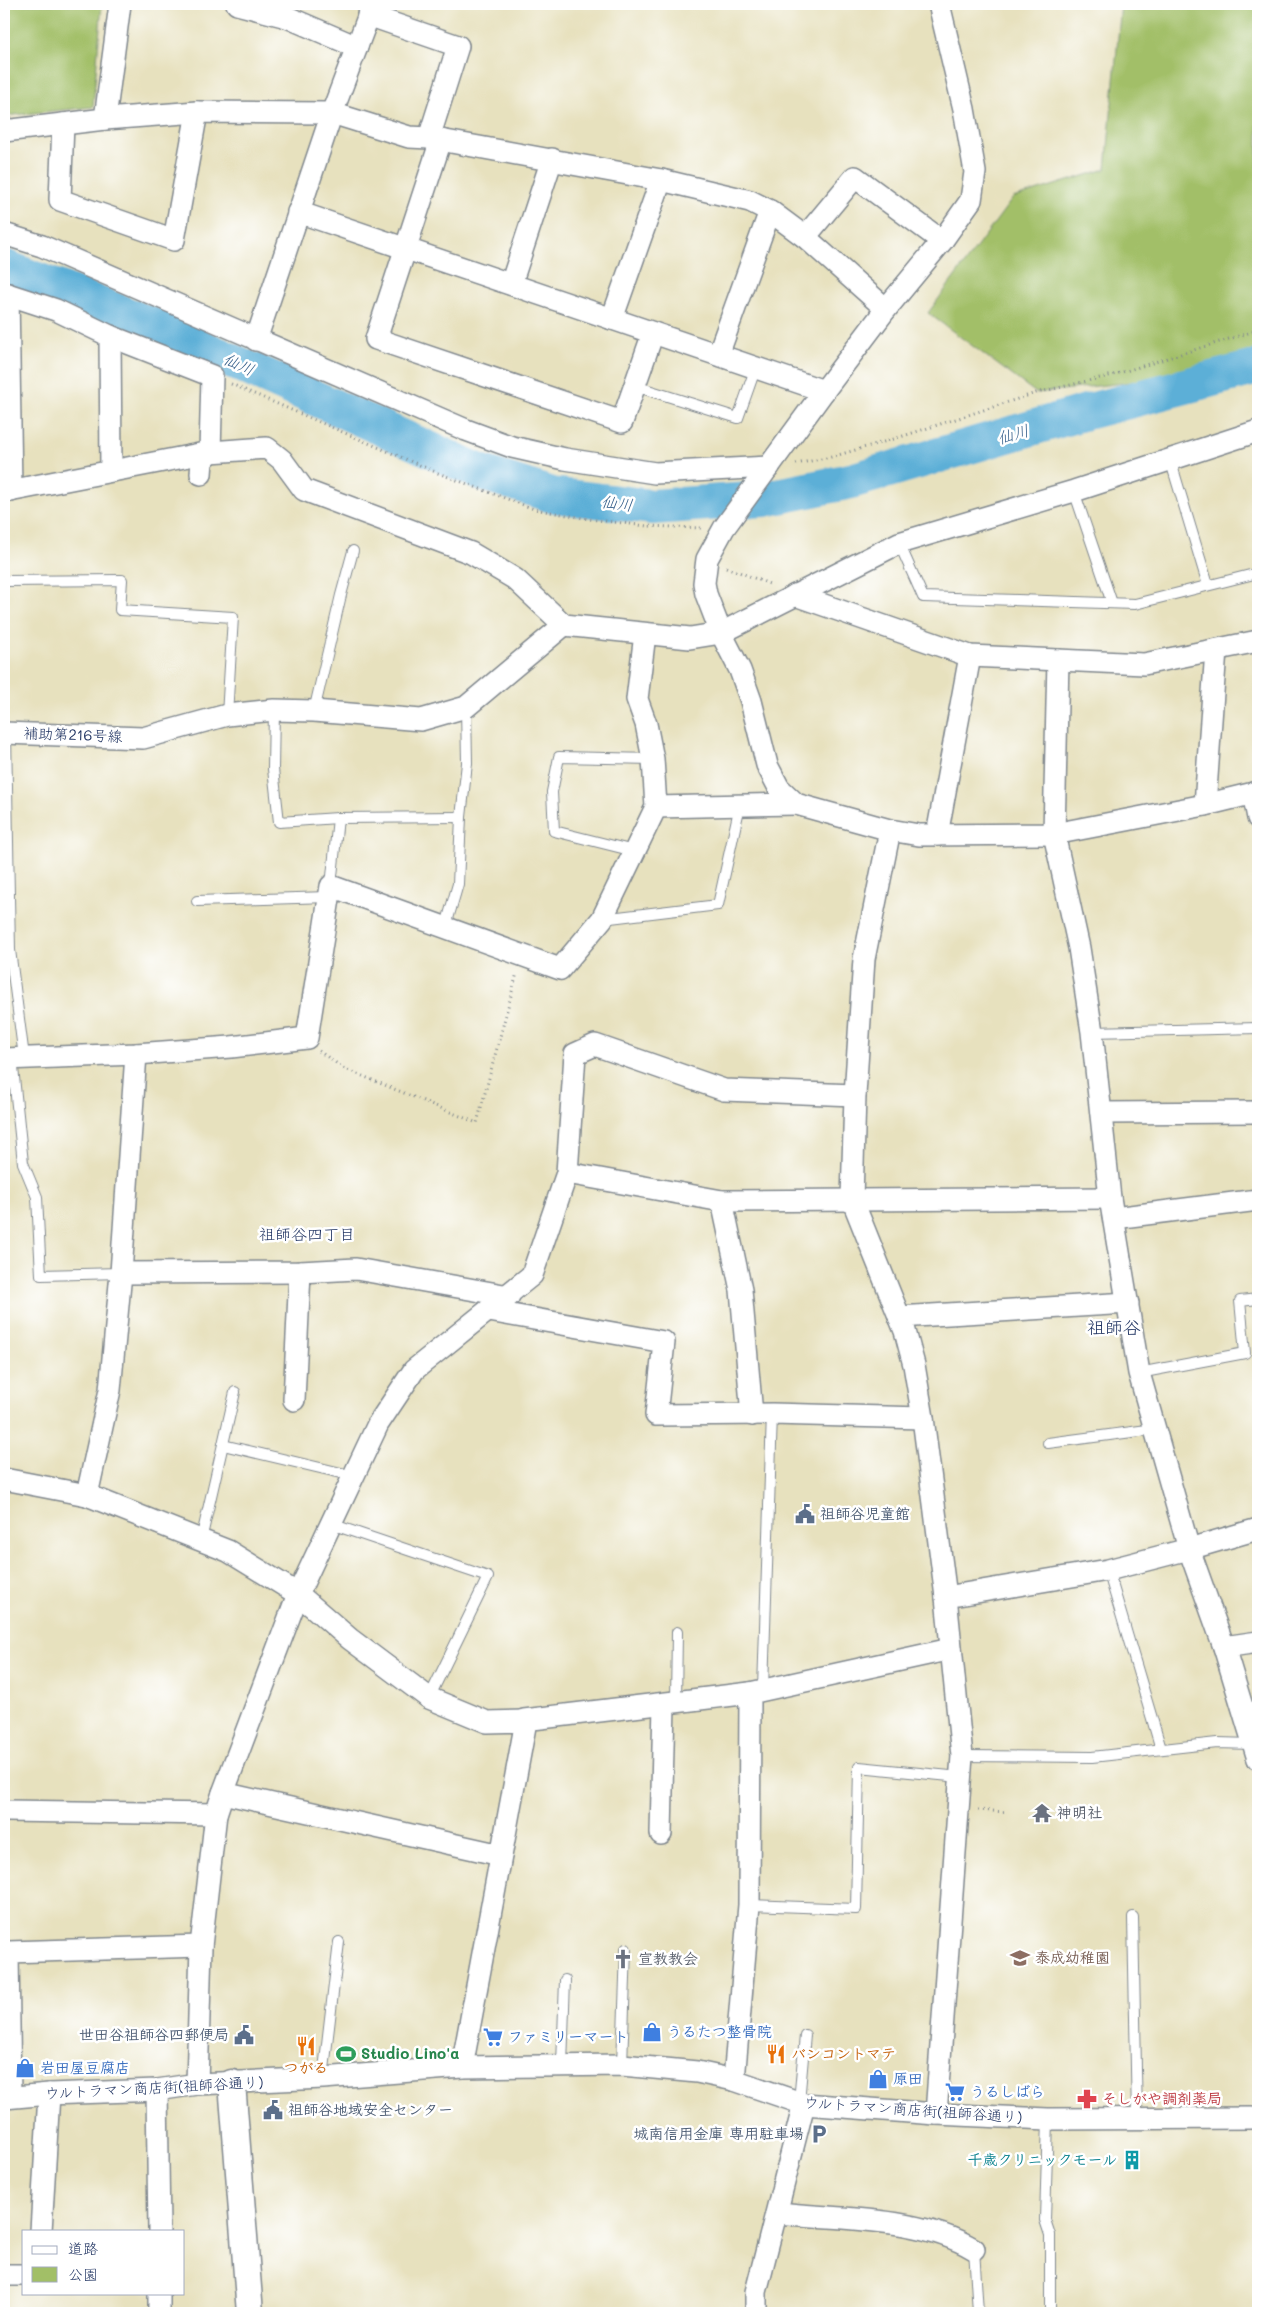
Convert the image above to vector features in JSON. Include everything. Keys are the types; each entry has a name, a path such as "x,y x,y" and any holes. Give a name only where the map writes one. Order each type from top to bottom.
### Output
{"street":[{"path":"105,119 120,4"},
{"path":"237,4 287,17 357,47"},
{"path":"796,804 779,788 767,765 743,678 721,633 704,583 707,559 726,525 824,391 886,309 942,241 971,200 975,172 964,109 939,4"},
{"path":"256,340 332,113 371,10 458,46 405,249 376,338 622,422 653,333"},
{"path":"64,124 60,200 174,240 197,112"},
{"path":"4,131 105,119 197,112 332,113 409,137 435,139 552,159 661,180 750,200 770,211 805,237 886,309"},
{"path":"510,284 552,159"},
{"path":"805,237 855,177 942,241"},
{"path":"612,319 661,180"},
{"path":"718,355 770,211"},
{"path":"298,212 824,391"},
{"path":"4,234 77,260 256,340 375,389 466,430 512,447 565,459 655,473 765,472"},
{"path":"201,474 202,461 210,452 212,376 110,336 56,310 6,294 7,491 210,452 267,448 282,460 304,490 471,553 515,579 564,625 645,634 690,638 721,633 899,543 1074,490 1258,431"},
{"path":"110,336 111,470"},
{"path":"795,595 970,656 1144,664 1258,641"},
{"path":"466,707 564,625"},
{"path":"13,1058 136,1054 307,1038 330,891 446,928 560,970 602,919 656,807 653,759 646,724 637,700 645,634"},
{"path":"1205,805 1216,650"},
{"path":"937,835 970,656"},
{"path":"1058,660 1054,834 1079,948 1092,1032 1112,1208 1139,1373 1189,1550 1224,1647 1256,1751"},
{"name":"補助第216号線","path":"5,733 143,738 227,715 274,710 314,711 421,720 466,707"},
{"path":"656,807 796,804 890,830 919,835 1054,834 1205,805 1256,793 1258,818"},
{"path":"890,830 864,959 855,1095 852,1199 899,1317 914,1365 923,1418 946,1597 962,1756 960,1808 936,2114"},
{"path":"197,2084 201,1946 216,1814 223,1793 298,1594 378,1424 414,1370 509,1296 532,1275 566,1173 575,1054 595,1045 724,1090 855,1095"},
{"path":"87,1496 110,1390 121,1273 136,1054"},
{"path":"1101,1113 1258,1112"},
{"path":"566,1173 722,1201 852,1199 1112,1208 1258,1200"},
{"path":"722,1201 741,1290 762,1414"},
{"path":"121,1273 356,1270 509,1296"},
{"path":"294,1400 300,1272"},
{"path":"899,1317 1128,1304"},
{"path":"489,1311 664,1342 656,1415 762,1414 923,1418"},
{"path":"4,1479 87,1496 228,1551 298,1594 350,1638 429,1698 487,1722 525,1720 756,1691 951,1649"},
{"path":"946,1597 1108,1570 1189,1550 1258,1529"},
{"path":"1224,1647 1258,1642"},
{"path":"734,2080 749,1905 756,1691"},
{"path":"661,1834 670,1703"},
{"path":"462,2067 525,1720"},
{"path":"223,1793 501,1856"},
{"path":"4,1812 216,1814"},
{"path":"7,2097 8,1952 201,1946"},
{"name":"ウルトラマン商店街(祖師谷通り)","path":"7,2097 157,2090 197,2084 323,2078 462,2067 622,2065 697,2072 734,2080 802,2103 936,2114 1048,2119 1258,2118"},
{"path":"232,2083 250,2313"},
{"path":"157,2090 159,2230"},
{"path":"41,2230 50,2094"},
{"path":"756,2313 756,2292 778,2213 802,2103"},
{"path":"778,2213 921,2227 957,2239 974,2249"},
{"path":"4,2275 22,2275"},
{"path":"159,2294 159,2313"}],"lane":[{"path":"635,386 738,418 756,367"},
{"path":"1170,460 1208,586"},
{"path":"1074,490 1112,603"},
{"path":"899,543 923,597 1135,604 1258,573"},
{"path":"314,711 353,551"},
{"path":"4,581 122,580 120,610 233,617 227,715"},
{"path":"446,928 458,884 461,816 467,763 466,707"},
{"path":"274,710 273,769 280,822 338,818 461,816"},
{"path":"5,733 13,1058 23,1163 36,1197 41,1274 121,1273"},
{"path":"634,851 554,831 552,792 559,757 653,759"},
{"path":"602,919 718,905 740,805"},
{"path":"197,901 330,891 338,818"},
{"path":"1092,1032 1258,1028"},
{"path":"1139,1373 1244,1353 1240,1301 1258,1299"},
{"path":"201,1540 236,1392"},
{"path":"756,1691 762,1414"},
{"path":"1048,1443 1155,1429"},
{"path":"223,1445 354,1476"},
{"path":"331,1524 488,1577 429,1698"},
{"path":"1108,1570 1161,1749"},
{"path":"670,1703 677,1632"},
{"path":"962,1756 1092,1756 1217,1743 1256,1751"},
{"path":"749,1905 856,1910 859,1768 960,1777"},
{"path":"1133,1916 1137,2119"},
{"path":"323,2078 338,1942"},
{"path":"622,2065 626,1949"},
{"path":"562,2065 565,1980"},
{"path":"802,2103 805,2034"},
{"path":"1048,2119 1045,2220 1050,2235 1050,2313"},
{"path":"974,2249 978,2313"}],"path":[{"path":"765,472 831,457 991,409 1036,393 1114,375 1258,330"},
{"path":"212,376 298,411 438,473 534,509 588,519 647,526 726,525"},
{"path":"707,559 795,595"},
{"path":"307,1038 323,1055 343,1068 477,1123 522,956"},
{"path":"960,1808 1006,1812"}],"green space":[{"path":"4,4 102,4 93,107 4,116"},
{"path":"1121,4 1258,4 1258,366 1256,368 1036,393 928,313 1013,198 1106,169"}],"waterway":[{"name":"仙川","path":"4,267 145,322 480,472 552,495 652,507 764,499 851,481 1086,412 1258,367"}],"place":[{"name":"祖師谷児童館","path":"805,1514"},
{"name":"神明社","path":"1042,1813"},
{"name":"泰成幼稚園","path":"1020,1958"},
{"name":"宣教教会","path":"623,1959"},
{"name":"うるたつ整骨院","path":"652,2032"},
{"name":"世田谷祖師谷四郵便局","path":"244,2035"},
{"name":"ファミリーマート","path":"493,2037"},
{"name":"つがる","path":"306,2046"},
{"name":"Studio Lino'a","path":"346,2054"},
{"name":"バンコントマテ","path":"776,2054"},
{"name":"岩田屋豆腐店","path":"25,2068"},
{"name":"原田","path":"878,2079"},
{"name":"うるしばら","path":"955,2092"},
{"name":"そしがや調剤薬局","path":"1087,2099"},
{"name":"祖師谷地域安全センター","path":"273,2110"},
{"name":"城南信用金庫 専用駐車場","path":"819,2134"},
{"name":"千歳クリニックモール","path":"1132,2160"}],"district":[{"name":"祖師谷四丁目","path":"307,1234"},
{"name":"祖師谷","path":"1114,1328"}]}
